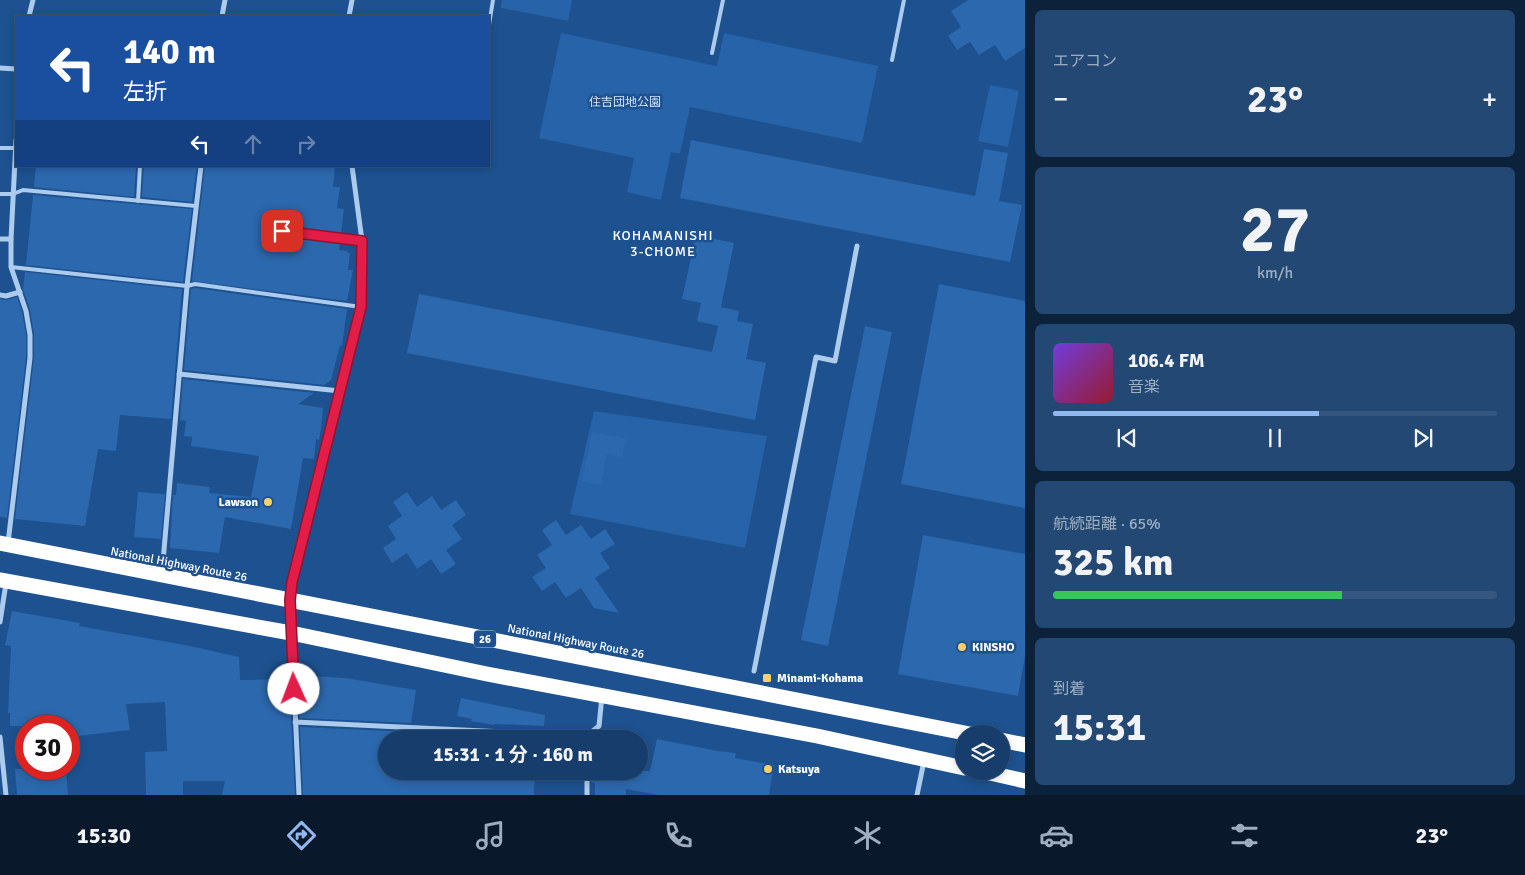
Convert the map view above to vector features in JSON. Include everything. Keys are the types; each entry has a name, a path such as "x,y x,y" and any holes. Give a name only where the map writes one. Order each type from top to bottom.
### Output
{"highway":[{"name":"National Highway Route 26","path":"4,544 955,731"},
{"path":"3,581 291,633 487,674 818,736 955,766"},
{"path":"1010,742 1025,745"},
{"path":"1010,777 1025,780"}],"street":[{"path":"29,15 33,0"},
{"path":"222,15 225,0"},
{"path":"349,15 352,0"},
{"path":"0,68 15,69"},
{"path":"4,544 30,358 30,335 26,311 11,267 15,148"},
{"path":"161,576 187,286 200,167"},
{"path":"299,795 290,600 292,582 361,307 362,241 352,167"},
{"path":"282,231 362,241"},
{"path":"0,239 11,239"},
{"path":"754,671 816,357 835,361 857,246"},
{"path":"0,295 6,296 20,292"},
{"path":"179,374 340,391"},
{"path":"0,622 3,581"},
{"path":"594,730 599,726 602,696"},
{"path":"295,722 440,730"},
{"path":"0,737 6,795"},
{"path":"917,795 924,759"},
{"path":"587,780 587,795"}],"lane":[{"path":"490,19 493,0"},
{"path":"712,54 722,0"},
{"path":"892,60 904,0"},
{"path":"0,148 15,148"},
{"path":"138,200 140,167"},
{"path":"0,194 13,194 23,190 196,206"},
{"path":"11,267 187,286 195,284 361,307"}],"green space":[{"path":"502,0 572,0 568,21 501,8"},
{"name":"住吉団地公園","path":"561,33 717,66 724,33 878,66 862,143 690,107 680,154 671,152 661,200 627,192 634,158 539,138"},
{"path":"990,85 1019,91 1008,147 978,141"},
{"path":"594,411 767,436 745,548 570,514"}],"building":[{"path":"968,0 1025,0 1025,48 1005,61 995,45 979,55 970,42 957,50 948,36 961,27 951,11"},
{"path":"691,140 975,196 984,149 1008,153 999,201 1022,205 1010,262 680,198"},
{"path":"36,167 136,167 134,197 34,187"},
{"path":"144,167 197,167 192,202 142,197"},
{"path":"205,167 335,167 333,187 340,187 337,208 344,209 341,234 283,227 279,228 278,231 281,235 340,243 339,250 350,253 348,270 353,270 347,301 192,281"},
{"path":"33,195 192,209 183,282 26,265"},
{"path":"696,235 734,243 721,307 739,311 737,321 753,324 746,359 766,363 755,420 407,353 419,294 712,352 718,326 697,321 701,303 682,299"},
{"path":"25,272 182,289 171,419 120,415 116,451 98,449 85,526 15,519 34,358 34,334 30,310 23,289"},
{"path":"939,284 1025,301 1025,508 901,484"},
{"path":"195,288 347,309 342,346 340,345 331,380 324,385 184,370 191,289"},
{"path":"17,297 26,335 26,358 7,518 0,517 0,299 7,300"},
{"path":"865,326 892,332 828,646 801,640"},
{"path":"183,379 314,393 298,404 323,408 321,429 319,440 316,439 314,459 303,458 291,529 225,517 219,553 170,548 173,495 176,495 177,483 210,487 209,493 251,497 259,456 191,446 192,437 184,436 186,421 180,420"},
{"path":"592,432 626,438 622,458 607,454 601,485 582,482"},
{"path":"138,492 165,494 161,539 134,537"},
{"path":"407,492 417,507 432,496 441,510 456,500 466,515 452,525 462,539 446,550 456,564 441,574 431,559 417,569 407,553 392,563 383,548 396,539 388,526 402,516 393,502"},
{"path":"556,520 566,535 581,525 591,539 605,529 615,544 600,553 610,568 595,578 619,613 594,608 581,588 566,598 555,582 542,591 532,577 546,568 537,555 552,545 542,530"},
{"path":"923,535 1025,554 1025,656 1018,696 898,674"},
{"path":"12,611 80,623 79,626 239,657 240,680 289,679 295,795 222,795 225,781 183,781 183,795 146,795 145,752 167,751 165,702 126,704 130,730 80,736 80,715 15,715 15,726 10,726 10,713 8,713 11,646 5,645"},
{"path":"308,676 346,678 416,690 411,723 300,718 298,678 308,678"},
{"path":"461,698 545,715 544,726 494,725 471,721 472,719 457,716"},
{"path":"300,727 378,731 378,780 535,780 534,795 303,795"},
{"path":"657,739 736,753 735,758 774,765 769,795 658,795 626,789 626,795 595,795 595,783 591,780 648,780 648,771 650,771"},
{"path":"16,780 67,780 68,795 17,795"}],"place":[{"name":"Lawson","path":"268,502"},
{"name":"KINSHO","path":"962,647"},
{"name":"Minami-Kohama","path":"767,678"},
{"name":"Katsuya","path":"768,769"}],"district":[{"name":"KOHAMANISHI 3-CHOME","path":"663,244"}],"route":[{"path":"282,231 362,241 361,307 292,582 290,600 294,689"}]}
